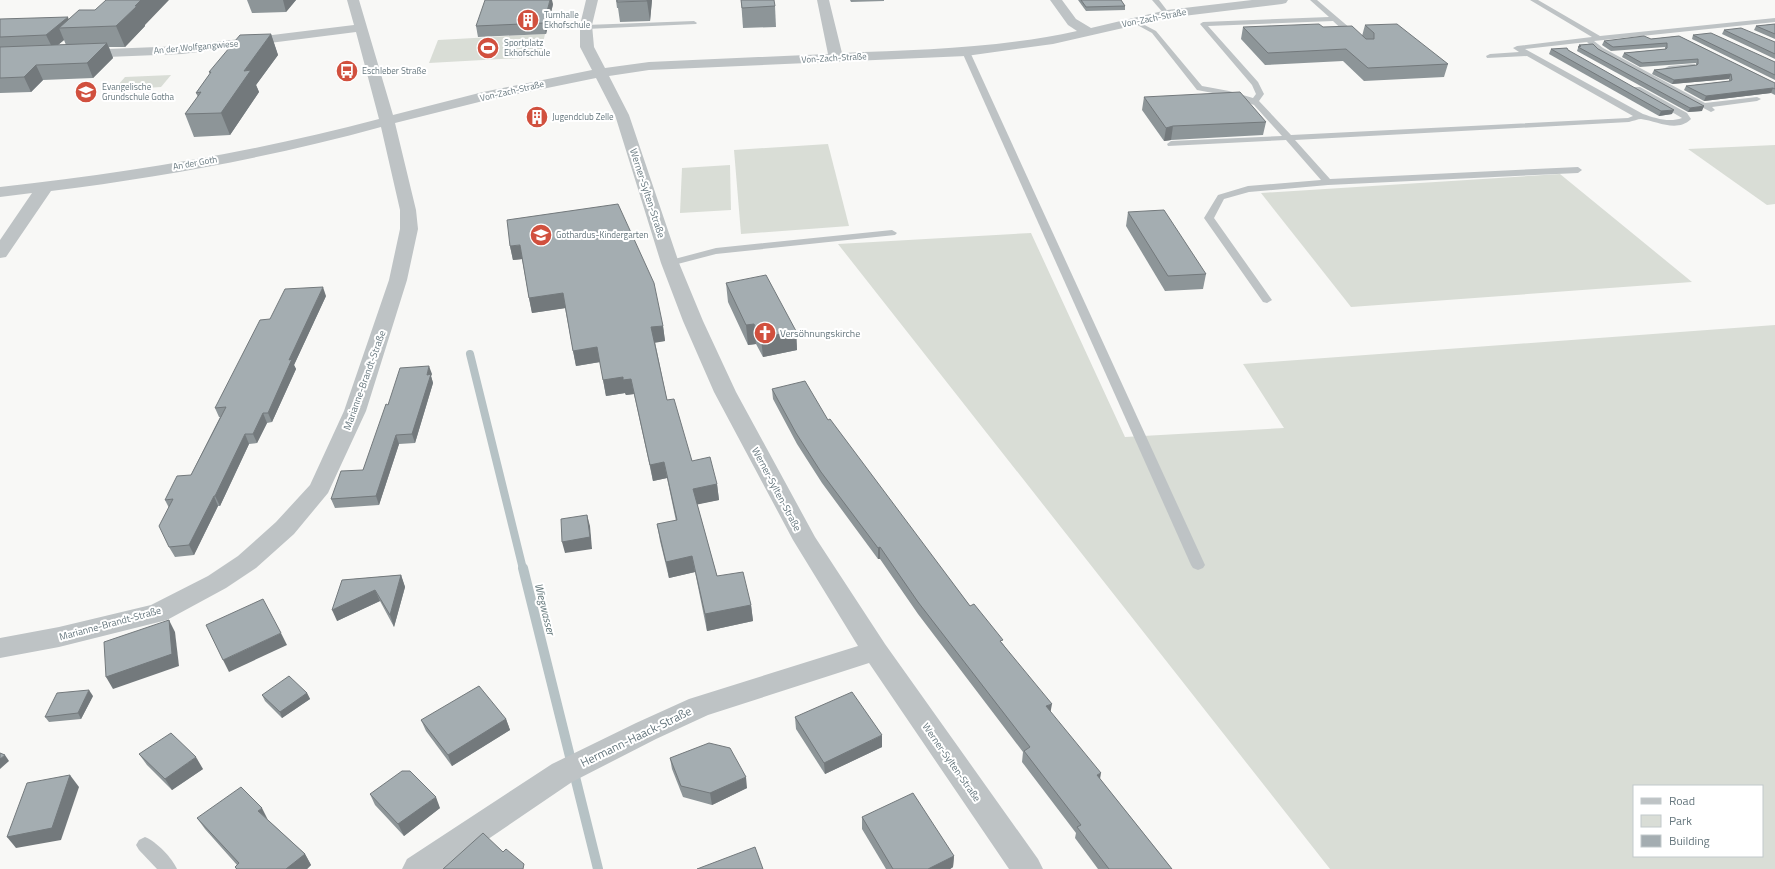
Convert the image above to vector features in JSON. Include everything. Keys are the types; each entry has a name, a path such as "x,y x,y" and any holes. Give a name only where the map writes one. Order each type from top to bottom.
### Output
{"street":[{"path":"353,0 387,121"},
{"name":"Werner-Sylten-Straße","path":"592,0 586,27 587,47 622,115 670,263 693,321 725,392 805,540 876,651 1027,869"},
{"path":"822,0 836,58"},
{"path":"1056,0 1072,22 1089,32"},
{"name":"Von-Zach-Straße","path":"387,121 460,102 600,72 648,66 966,52 1025,45 1089,32 1133,20 1167,14 1282,0"},
{"name":"An der Wolfgangwiese","path":"69,54 189,49 361,28"},
{"name":"An der Goth","path":"0,192 45,187 167,168 279,148 387,121"},
{"name":"Marianne-Brandt-Straße","path":"0,648 59,637 158,612 217,582 247,562 285,528 320,488 355,411 398,280 406,250 409,229 408,210 387,121"},
{"path":"0,253 45,187"},
{"name":"Hermann-Haack-Straße","path":"418,869 562,773 600,753 698,707 876,651"}],"lane":[{"path":"1155,0 1167,14"},
{"path":"1313,0 1362,43"},
{"path":"1533,0 1599,38"},
{"path":"1255,102 1260,94 1255,84 1203,24 1335,19"},
{"path":"1133,20 1154,32 1200,88 1224,91 1244,96 1255,102 1328,182"},
{"path":"1631,86 1684,115 1686,119 1680,122 1671,123 1640,116 1518,48 1588,39 1775,20"},
{"path":"1765,22 1775,26"},
{"path":"586,27 694,23"},
{"path":"1732,25 1747,31"},
{"path":"1699,28 1713,34"},
{"path":"1666,31 1679,38"},
{"path":"1588,39 1600,50 1712,110"},
{"path":"966,52 1198,564"},
{"path":"1490,56 1528,54"},
{"path":"1610,55 1624,54"},
{"path":"1640,72 1692,66"},
{"path":"1671,88 1686,86"},
{"path":"1704,106 1757,99"},
{"path":"1171,144 1629,120 1640,116"},
{"path":"1267,300 1210,218 1221,197 1248,189 1328,182 1578,170"},
{"path":"670,263 716,251 892,233"},
{"path":"145,845 168,869"}],"green space":[{"name":"Sportplatz Ekhofschule","path":"545,34 540,57 429,63 438,40"},
{"path":"171,75 161,87 114,90 125,77"},
{"path":"828,144 849,226 741,234 734,150"},
{"path":"1775,145 1775,204 1767,205 1688,149"},
{"path":"730,165 731,210 680,213 682,168"},
{"path":"1560,174 1692,282 1351,307 1261,193"},
{"path":"1031,233 1125,437 1284,428 1243,364 1775,325 1775,869 1330,869 838,244"}],"building":[{"path":"106,0 141,0 135,6 137,6 116,26 59,28 79,10 95,10"},
{"path":"485,0 550,0 544,23 476,26"},
{"path":"617,0 647,0 647,1 617,2"},
{"path":"741,0 774,0 775,6 742,8"},
{"path":"1081,0 1121,0 1125,6 1086,7"},
{"path":"68,17 46,35 0,37 0,19"},
{"path":"1319,24 1323,27 1352,26 1366,39 1374,39 1374,33 1365,25 1397,24 1448,64 1368,68 1346,49 1268,53 1243,27"},
{"path":"1775,24 1775,34 1756,26"},
{"path":"1741,28 1775,42 1775,54 1724,30"},
{"path":"1711,33 1775,62 1775,75 1693,35"},
{"path":"271,34 244,71 251,70 221,113 185,114 201,92 196,93 211,72 209,72 240,35"},
{"path":"1644,36 1651,39 1679,36 1775,83 1775,89 1706,96 1686,86 1730,81 1732,80 1731,74 1674,80 1654,70 1697,65 1698,59 1642,63 1624,53 1666,49 1667,43 1613,47 1604,41"},
{"path":"107,43 87,63 36,65 24,77 0,78 0,47"},
{"path":"1593,44 1598,49 1704,106 1690,108 1578,47 1581,46 1579,45"},
{"path":"1567,48 1568,50 1674,110 1661,111 1551,49"},
{"path":"1240,92 1266,122 1173,126 1166,128 1144,97"},
{"path":"618,204 654,283 663,326 651,327 667,400 674,399 692,461 710,457 717,484 693,489 717,576 743,572 751,605 705,614 692,556 666,562 657,524 677,520 664,462 650,465 631,379 623,380 623,377 603,380 597,347 573,351 563,293 529,298 520,245 510,246 507,220"},
{"path":"1164,210 1206,274 1168,276 1128,212"},
{"path":"766,275 796,331 761,338 754,324 746,325 726,283"},
{"path":"323,287 289,360 292,359 268,413 263,413 253,434 245,434 189,545 169,547 159,526 173,499 165,500 177,476 191,475 226,407 215,408 260,320 270,319 285,289"},
{"path":"429,366 427,375 431,374 412,434 396,435 376,496 331,499 341,471 363,470 386,404 388,405 400,368"},
{"path":"805,381 828,420 830,419 970,606 974,604 1003,640 1000,641 1052,704 1046,706 1101,773 1097,775 1172,869 1109,869 1077,827 1081,825 1024,751 1030,747 918,602 880,547 878,548 821,472 796,433 772,389"},
{"path":"587,515 590,537 562,542 561,519"},
{"path":"401,575 390,615 375,590 332,610 342,580"},
{"path":"263,599 281,633 223,660 206,625"},
{"path":"169,620 172,654 106,677 104,642"},
{"path":"289,676 307,693 280,712 262,695"},
{"path":"479,686 506,719 448,755 421,720"},
{"path":"89,690 78,713 45,717 57,693"},
{"path":"852,692 882,735 824,763 795,717"},
{"path":"171,733 196,757 165,779 139,754"},
{"path":"709,743 730,748 746,777 710,793 681,786 670,758"},
{"path":"0,753 5,755 0,759"},
{"path":"402,771 410,771 436,797 398,824 370,794"},
{"path":"70,775 52,828 7,837 27,783"},
{"path":"241,787 262,808 258,811 305,854 286,869 237,869 235,867 239,863 197,818"},
{"path":"913,793 954,856 928,869 893,869 862,817"},
{"path":"483,833 503,852 506,849 524,864 523,869 443,869"},
{"path":"755,847 763,869 697,869"}],"waterway":[{"name":"Wiegwasser","path":"470,354 523,569"},
{"name":"Wiegwasser","path":"523,568 598,869"}],"place":[{"name":"Turnhalle Ekhofschule","path":"528,20"},
{"name":"Sportplatz Ekhofschule","path":"488,48"},
{"name":"Eschleber Straße","path":"347,71"},
{"name":"Evangelische Grundschule Gotha","path":"86,92"},
{"name":"Jugendclub Zelle","path":"537,117"},
{"name":"Gothardus-Kindergarten","path":"541,235"},
{"name":"Versöhnungskirche","path":"765,333"}]}
